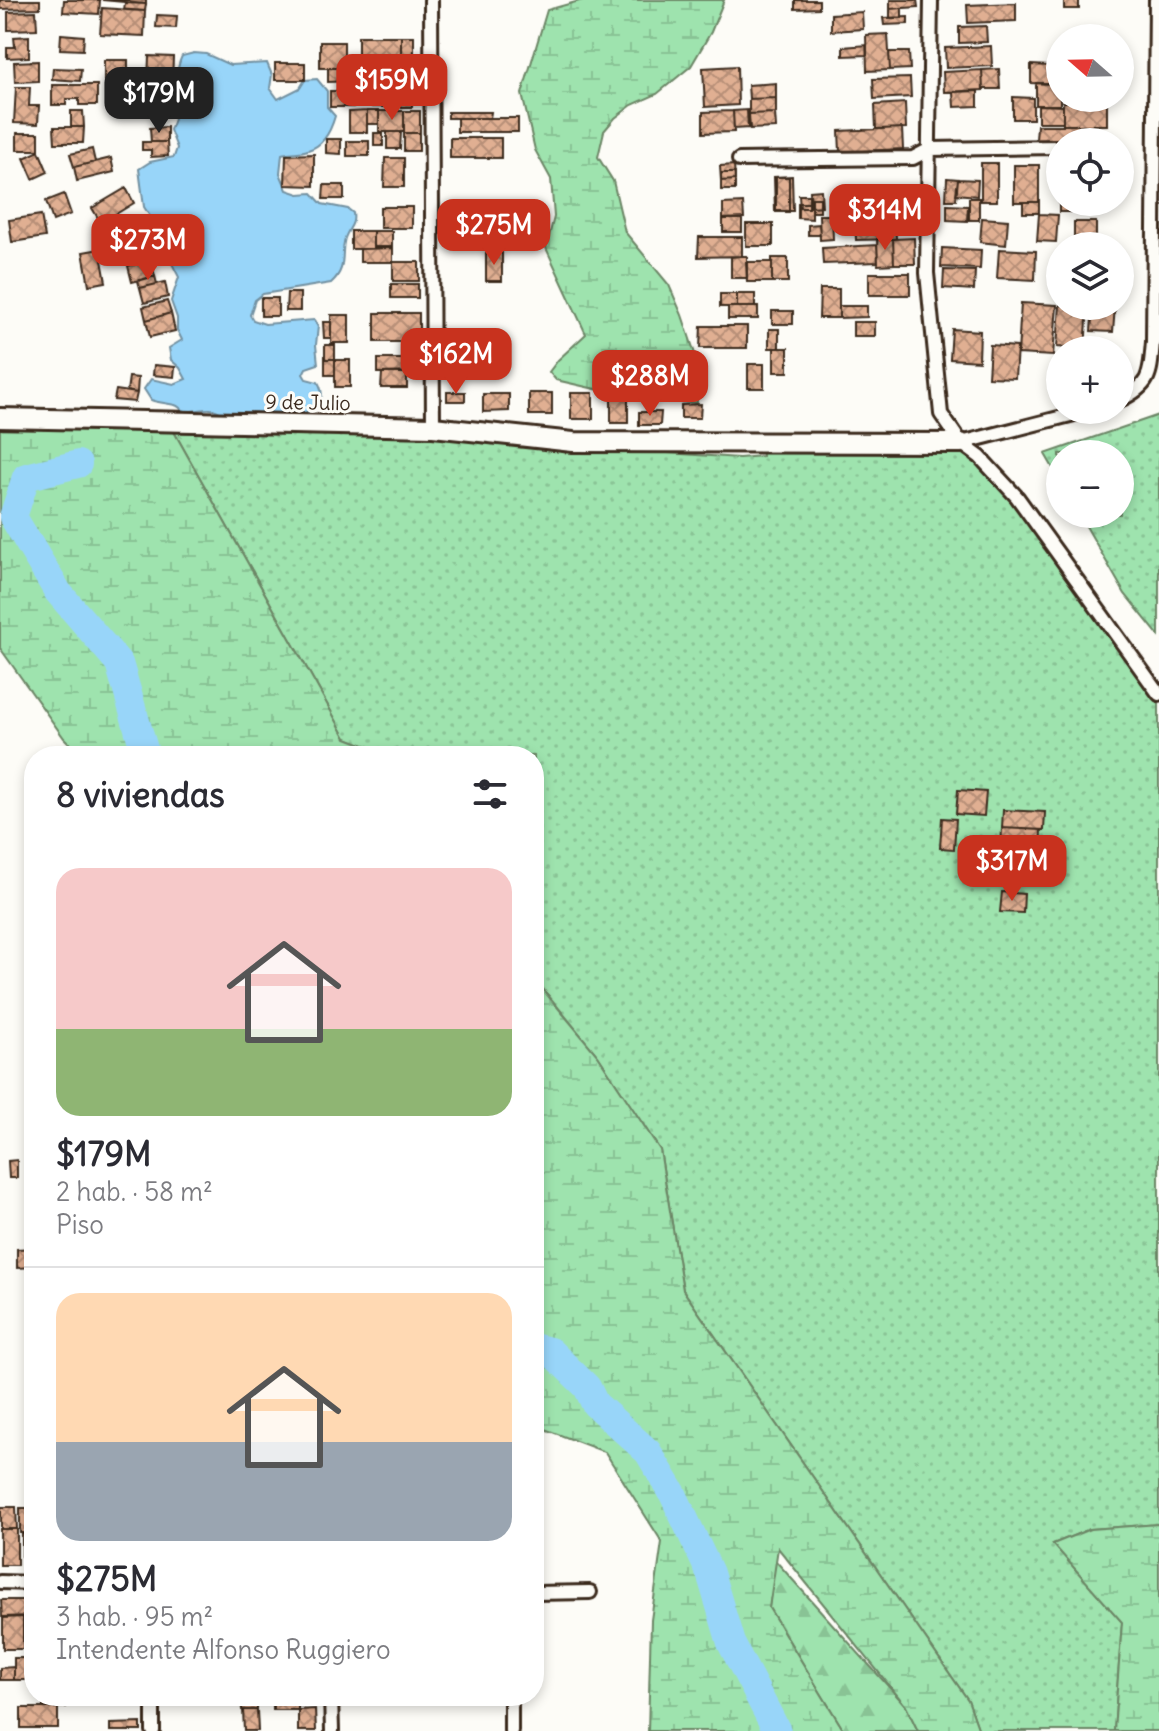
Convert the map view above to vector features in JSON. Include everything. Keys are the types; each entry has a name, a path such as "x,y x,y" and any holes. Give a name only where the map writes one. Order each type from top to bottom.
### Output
{"main road":[{"name":"9 de Julio","path":"0,418 433,427 573,442 961,443"}],"street":[{"path":"431,0 433,427"},
{"path":"931,0 927,273 941,414 961,443 980,457 1017,497 1159,694"},
{"path":"1134,393 1141,390 1151,369 1153,342 1156,0"},
{"path":"739,160 913,158 930,149 1046,147"},
{"name":"9 de Julio","path":"961,443 1046,421"},
{"path":"0,1582 24,1583"},
{"path":"544,1593 590,1592"},
{"path":"153,1706 153,1731"},
{"path":"331,1706 332,1731"},
{"path":"511,1706 511,1731"}],"green space":[{"path":"583,0 724,0 711,32 691,66 657,94 632,105 615,118 604,131 598,157 613,181 625,232 669,285 682,315 695,354 697,403 639,399 556,380 549,372 586,334 546,248 554,217 551,179 535,150 522,94 547,10"},
{"path":"1159,415 1159,636 1125,594 1087,528 1134,528 1134,440 1086,440"},
{"path":"0,419 168,421 346,738 367,746 72,746 0,648"},
{"path":"168,421 380,426 439,437 739,458 762,456 761,443 961,443 980,457 1159,694 1159,1524 1090,1529 1053,1544 1122,1622 1114,1731 979,1731 968,1700 683,1290 660,1150 598,1056 544,990 544,746 367,746 346,738"},
{"path":"544,991 598,1056 660,1150 683,1290 968,1700 979,1731 918,1731 906,1706 778,1548 769,1608 844,1731 648,1731 651,1620 662,1542 605,1452 544,1429"},
{"path":"1159,1524 1159,1731 1114,1731 1122,1622 1053,1544 1090,1529"},
{"path":"774,1559 906,1706 918,1731 844,1731 769,1608"}],"water":[{"path":"206,54 230,65 267,63 272,75 270,88 278,99 300,88 305,80 317,79 327,91 327,107 335,116 329,132 318,145 305,151 282,154 280,173 287,190 299,194 312,193 322,204 348,209 353,213 340,272 331,283 263,294 255,300 250,315 253,320 265,324 314,320 318,326 318,364 306,368 303,374 306,379 318,382 322,396 317,406 306,412 255,418 228,415 213,409 186,411 175,405 151,400 144,389 151,379 174,384 186,379 171,360 169,348 182,340 171,301 179,277 165,250 151,237 151,218 144,207 139,169 150,162 174,157 177,148 170,130 174,119 168,102 174,91 182,56"}],"building":[{"path":"0,0 40,0 40,8 0,9"},
{"path":"64,0 100,0 99,14 63,12"},
{"path":"102,0 146,0 146,4"},
{"path":"795,0 819,0 819,8 795,9"},
{"path":"890,0 917,0 918,7 890,9"},
{"path":"1064,0 1079,0 1079,9 1064,9"},
{"path":"125,3 146,4 145,11 124,10"},
{"path":"1016,3 1016,21 968,23 967,5"},
{"path":"102,8 145,11 144,36 100,34"},
{"path":"902,8 902,18 890,18 890,9"},
{"path":"36,11 37,29 8,30 8,12"},
{"path":"862,12 863,29 831,31 831,14"},
{"path":"157,15 177,16 176,28 156,27"},
{"path":"908,17 908,24 884,25 883,18"},
{"path":"986,26 987,42 959,43 959,27"},
{"path":"61,34 84,36 83,50 60,49"},
{"path":"888,34 890,70 867,71 866,35"},
{"path":"29,36 29,57 7,58 7,47 15,47 14,37"},
{"path":"358,36 401,36 401,59 358,59"},
{"path":"401,36 414,36 414,57 401,57"},
{"path":"320,42 344,42 344,68 320,68"},
{"path":"867,45 867,55 843,56 843,47"},
{"path":"991,46 992,66 946,68 945,48"},
{"path":"889,52 909,52 910,69 890,70"},
{"path":"149,56 173,57 172,82 148,81"},
{"path":"104,60 128,60 128,81 104,81"},
{"path":"38,61 38,81 15,82 14,62"},
{"path":"352,62 391,62 391,81 352,81"},
{"path":"275,63 305,63 305,80 275,80"},
{"path":"1031,65 1046,66 1046,84 1031,83"},
{"path":"737,66 738,105 705,107 703,68"},
{"path":"53,68 81,69 80,81 52,79"},
{"path":"328,68 352,68 352,81 328,82"},
{"path":"999,69 1000,89 983,89 982,70"},
{"path":"982,70 983,90 944,92 943,72"},
{"path":"910,78 911,97 874,99 873,79"},
{"path":"776,83 776,98 749,99 748,85"},
{"path":"1036,83 1046,83 1046,105 1036,105"},
{"path":"52,85 97,85 97,105 79,105 79,99 66,99 66,105 52,105"},
{"path":"150,86 167,86 167,100 150,101"},
{"path":"16,87 30,87 29,106 39,106 38,124 14,123"},
{"path":"372,87 412,87 412,107 372,107"},
{"path":"330,91 353,91 353,107 330,107"},
{"path":"978,91 978,106 954,107 953,92"},
{"path":"1013,97 1033,98 1033,119 1013,119"},
{"path":"776,98 776,113 749,114 749,99"},
{"path":"905,103 906,128 876,129 875,105"},
{"path":"1038,105 1046,105 1046,112 1063,112 1063,122 1038,122"},
{"path":"747,110 748,128 734,129 733,111"},
{"path":"71,111 83,111 84,127 71,127"},
{"path":"367,111 379,111 379,124 367,124"},
{"path":"367,111 367,132 349,132 349,112"},
{"path":"379,111 404,111 404,132 379,132"},
{"path":"404,111 420,111 420,133 404,133"},
{"path":"733,111 734,132 703,133 703,112"},
{"path":"448,112 491,112 490,118 448,118"},
{"path":"1063,112 1107,112 1107,125 1063,125"},
{"path":"775,113 776,128 750,129 749,114"},
{"path":"457,118 518,118 518,132 457,132"},
{"path":"1037,125 1083,125 1083,128 1046,128 1046,140 1036,140"},
{"path":"54,127 84,127 83,143 55,143"},
{"path":"167,127 167,142 151,142 150,128"},
{"path":"902,128 903,149 840,152 839,131"},
{"path":"387,132 401,132 400,149 387,149"},
{"path":"17,133 39,133 39,150 17,150"},
{"path":"374,133 383,133 383,146 374,146"},
{"path":"404,133 419,133 419,151 404,151"},
{"path":"450,138 501,138 501,158 450,158"},
{"path":"326,139 341,139 341,154 326,153"},
{"path":"347,141 369,141 369,156 347,156"},
{"path":"142,142 167,142 168,156 151,157 151,150 142,150"},
{"path":"92,149 95,162 74,167 70,154"},
{"path":"39,151 48,172 33,179 24,158"},
{"path":"314,154 314,186 285,185 286,155"},
{"path":"111,158 114,172 77,181 74,167"},
{"path":"385,158 404,158 404,187 384,187"},
{"path":"981,163 997,163 997,201 981,201"},
{"path":"734,165 735,180 721,181 720,166"},
{"path":"1014,165 1039,165 1039,202 1014,202"},
{"path":"721,173 735,173 735,190 721,190"},
{"path":"792,176 793,211 775,211 774,177"},
{"path":"776,177 789,177 789,212 776,212"},
{"path":"947,178 958,179 956,200 946,200"},
{"path":"958,179 978,180 977,196 956,194"},
{"path":"324,185 344,185 344,199 323,199"},
{"path":"126,188 134,203 101,223 92,208"},
{"path":"821,190 822,206 811,207 810,191"},
{"path":"64,194 71,214 53,221 46,201"},
{"path":"799,195 809,195 809,208 800,208"},
{"path":"909,195 910,217 874,218 873,196"},
{"path":"812,198 820,198 820,212 812,212"},
{"path":"969,198 979,198 979,220 969,220"},
{"path":"1023,202 1039,202 1039,213 1023,213"},
{"path":"743,203 744,218 723,219 723,204"},
{"path":"798,203 812,203 812,219 798,218"},
{"path":"947,205 968,206 967,221 947,220"},
{"path":"380,207 412,207 412,228 380,228"},
{"path":"1039,214 1058,216 1057,232 1046,232 1046,241 1037,241"},
{"path":"41,215 45,237 12,242 9,220"},
{"path":"819,215 832,215 833,239 820,240"},
{"path":"895,217 910,217 911,231 896,232"},
{"path":"895,218 896,239 856,240 855,220"},
{"path":"982,218 1008,220 1006,245 980,242"},
{"path":"723,219 742,219 742,232 723,232"},
{"path":"1074,222 1096,222 1096,232 1074,232"},
{"path":"746,224 773,224 773,246 746,246"},
{"path":"819,224 820,235 808,235 808,225"},
{"path":"144,226 147,242 125,247 122,230"},
{"path":"351,231 373,231 373,249 351,249"},
{"path":"373,231 392,231 392,247 373,247"},
{"path":"699,237 742,237 742,256 698,257"},
{"path":"914,238 915,264 894,264 893,239"},
{"path":"877,239 893,239 894,264 878,265"},
{"path":"877,245 878,262 823,264 822,248"},
{"path":"393,248 393,262 360,262 360,249"},
{"path":"942,248 981,250 980,269 941,267"},
{"path":"100,249 106,282 89,285 83,252"},
{"path":"999,249 1036,251 1035,280 997,278"},
{"path":"486,253 502,253 502,281 486,281"},
{"path":"747,256 747,278 731,278 731,257"},
{"path":"772,258 788,258 788,282 772,282"},
{"path":"151,260 155,276 132,282 128,266"},
{"path":"393,262 419,262 419,281 393,281"},
{"path":"746,262 772,262 772,282 747,282"},
{"path":"944,270 975,271 974,290 943,288"},
{"path":"869,273 910,273 910,295 869,295"},
{"path":"155,276 157,284 140,288 138,281"},
{"path":"165,282 168,297 144,303 140,288"},
{"path":"391,284 418,284 418,298 391,298"},
{"path":"820,289 839,289 839,318 819,318"},
{"path":"287,293 300,293 300,311 286,311"},
{"path":"720,294 737,294 737,307 720,307"},
{"path":"737,294 755,294 755,307 737,307"},
{"path":"261,298 278,298 278,316 261,316"},
{"path":"167,301 171,313 146,320 143,307"},
{"path":"1021,303 1046,304 1046,320 1056,320 1055,336 1046,336 1046,356 1018,354"},
{"path":"839,306 867,306 867,317 839,318"},
{"path":"728,307 758,307 758,319 728,319"},
{"path":"772,311 793,311 793,324 772,324"},
{"path":"171,313 175,331 150,337 146,320"},
{"path":"375,313 419,313 419,342 375,342"},
{"path":"331,315 349,315 349,343 331,343"},
{"path":"1059,320 1087,320 1086,336 1058,336"},
{"path":"1092,320 1114,320 1113,332 1091,331"},
{"path":"323,322 331,322 331,338 324,338"},
{"path":"853,322 875,322 875,336 853,336"},
{"path":"701,326 747,326 747,348 700,348"},
{"path":"769,329 779,329 779,348 769,348"},
{"path":"952,329 980,331 979,361 950,359"},
{"path":"325,345 335,345 335,359 325,359"},
{"path":"990,345 1017,347 1015,378 988,377"},
{"path":"774,348 788,348 788,372 774,372"},
{"path":"325,359 335,359 335,375 325,375"},
{"path":"378,359 417,359 417,372 378,373"},
{"path":"335,360 350,360 350,387 335,387"},
{"path":"748,364 764,364 764,388 748,388"},
{"path":"154,365 175,367 174,377 153,375"},
{"path":"382,373 407,373 407,388 381,388"},
{"path":"129,377 138,378 137,393 127,391"},
{"path":"116,390 137,393 135,402 114,400"},
{"path":"447,392 465,392 465,401 447,401"},
{"path":"529,393 552,393 552,415 529,415"},
{"path":"571,393 593,393 593,419 571,419"},
{"path":"483,394 509,394 509,411 483,412"},
{"path":"611,397 628,397 628,423 611,423"},
{"path":"701,404 700,418 681,418 681,405"},
{"path":"639,412 661,412 660,425 639,425"},
{"path":"958,790 986,792 984,816 956,814"},
{"path":"1003,810 1045,812 1044,830 1002,828"},
{"path":"942,818 956,819 954,849 940,848"},
{"path":"1002,828 1041,830 1040,852 1001,850"},
{"path":"1002,892 1024,894 1023,913 1000,912"},
{"path":"17,1160 17,1178 9,1178 8,1161"},
{"path":"17,1249 24,1249 24,1268 17,1268"},
{"path":"1,1507 16,1507 17,1529 1,1529"},
{"path":"20,1508 24,1508 24,1533 20,1533"},
{"path":"0,1529 17,1529 17,1565 0,1565"},
{"path":"22,1534 24,1534 24,1560"},
{"path":"1,1600 24,1600 24,1616 2,1617"},
{"path":"23,1617 23,1649 3,1649 3,1618"},
{"path":"14,1658 24,1658 24,1680 14,1680"},
{"path":"14,1667 14,1680 0,1680 0,1668"},
{"path":"242,1706 257,1706 257,1710 242,1710"},
{"path":"273,1706 298,1706 298,1710 273,1710"},
{"path":"21,1708 58,1708 58,1728 21,1728"},
{"path":"315,1709 316,1731 298,1731 298,1710"},
{"path":"243,1710 257,1710 258,1731 244,1731"},
{"path":"141,1723 141,1731 110,1731 110,1724"}],"waterway":[{"path":"78,464 26,477 13,517 58,592 119,663 143,746"},
{"path":"544,1350 550,1351 587,1387 595,1404 648,1452 672,1492 710,1573 731,1643 777,1731"}]}
